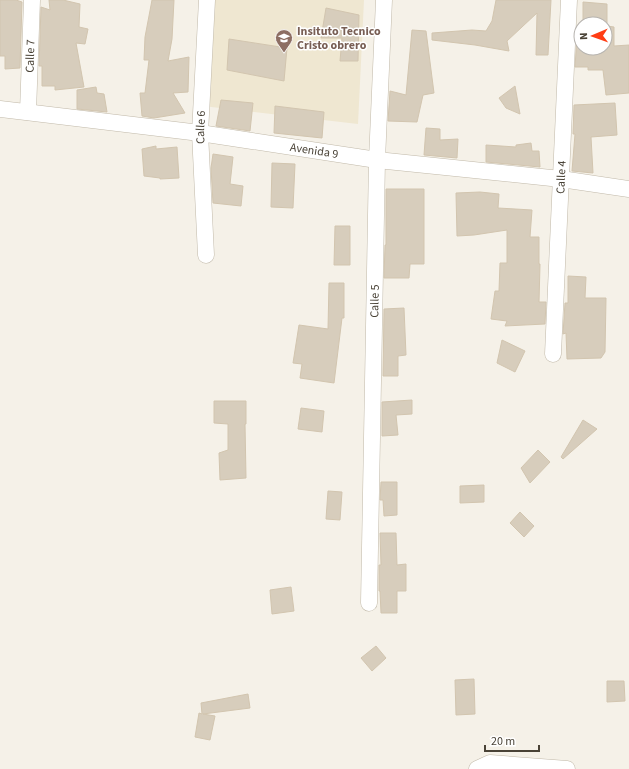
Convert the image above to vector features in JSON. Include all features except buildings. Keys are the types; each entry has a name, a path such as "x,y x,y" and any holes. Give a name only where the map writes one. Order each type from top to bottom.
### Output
{"street":[{"name":"Calle 7","path":"28,112 32,0"},
{"name":"Calle 6","path":"206,0 200,133 206,255"},
{"name":"Calle 5","path":"369,603 377,160 384,0"},
{"name":"Calle 4","path":"553,354 569,0"},
{"name":"Avenida 9","path":"0,109 200,133 377,160 561,179 629,189"},
{"path":"477,769 490,763 566,769"}],"shaded area":[{"name":"Insituto Tecnico Cristo obrero","path":"211,0 364,0 358,124 203,106"}],"place":[{"name":"Insituto Tecnico Cristo obrero","path":"284,53"}]}
